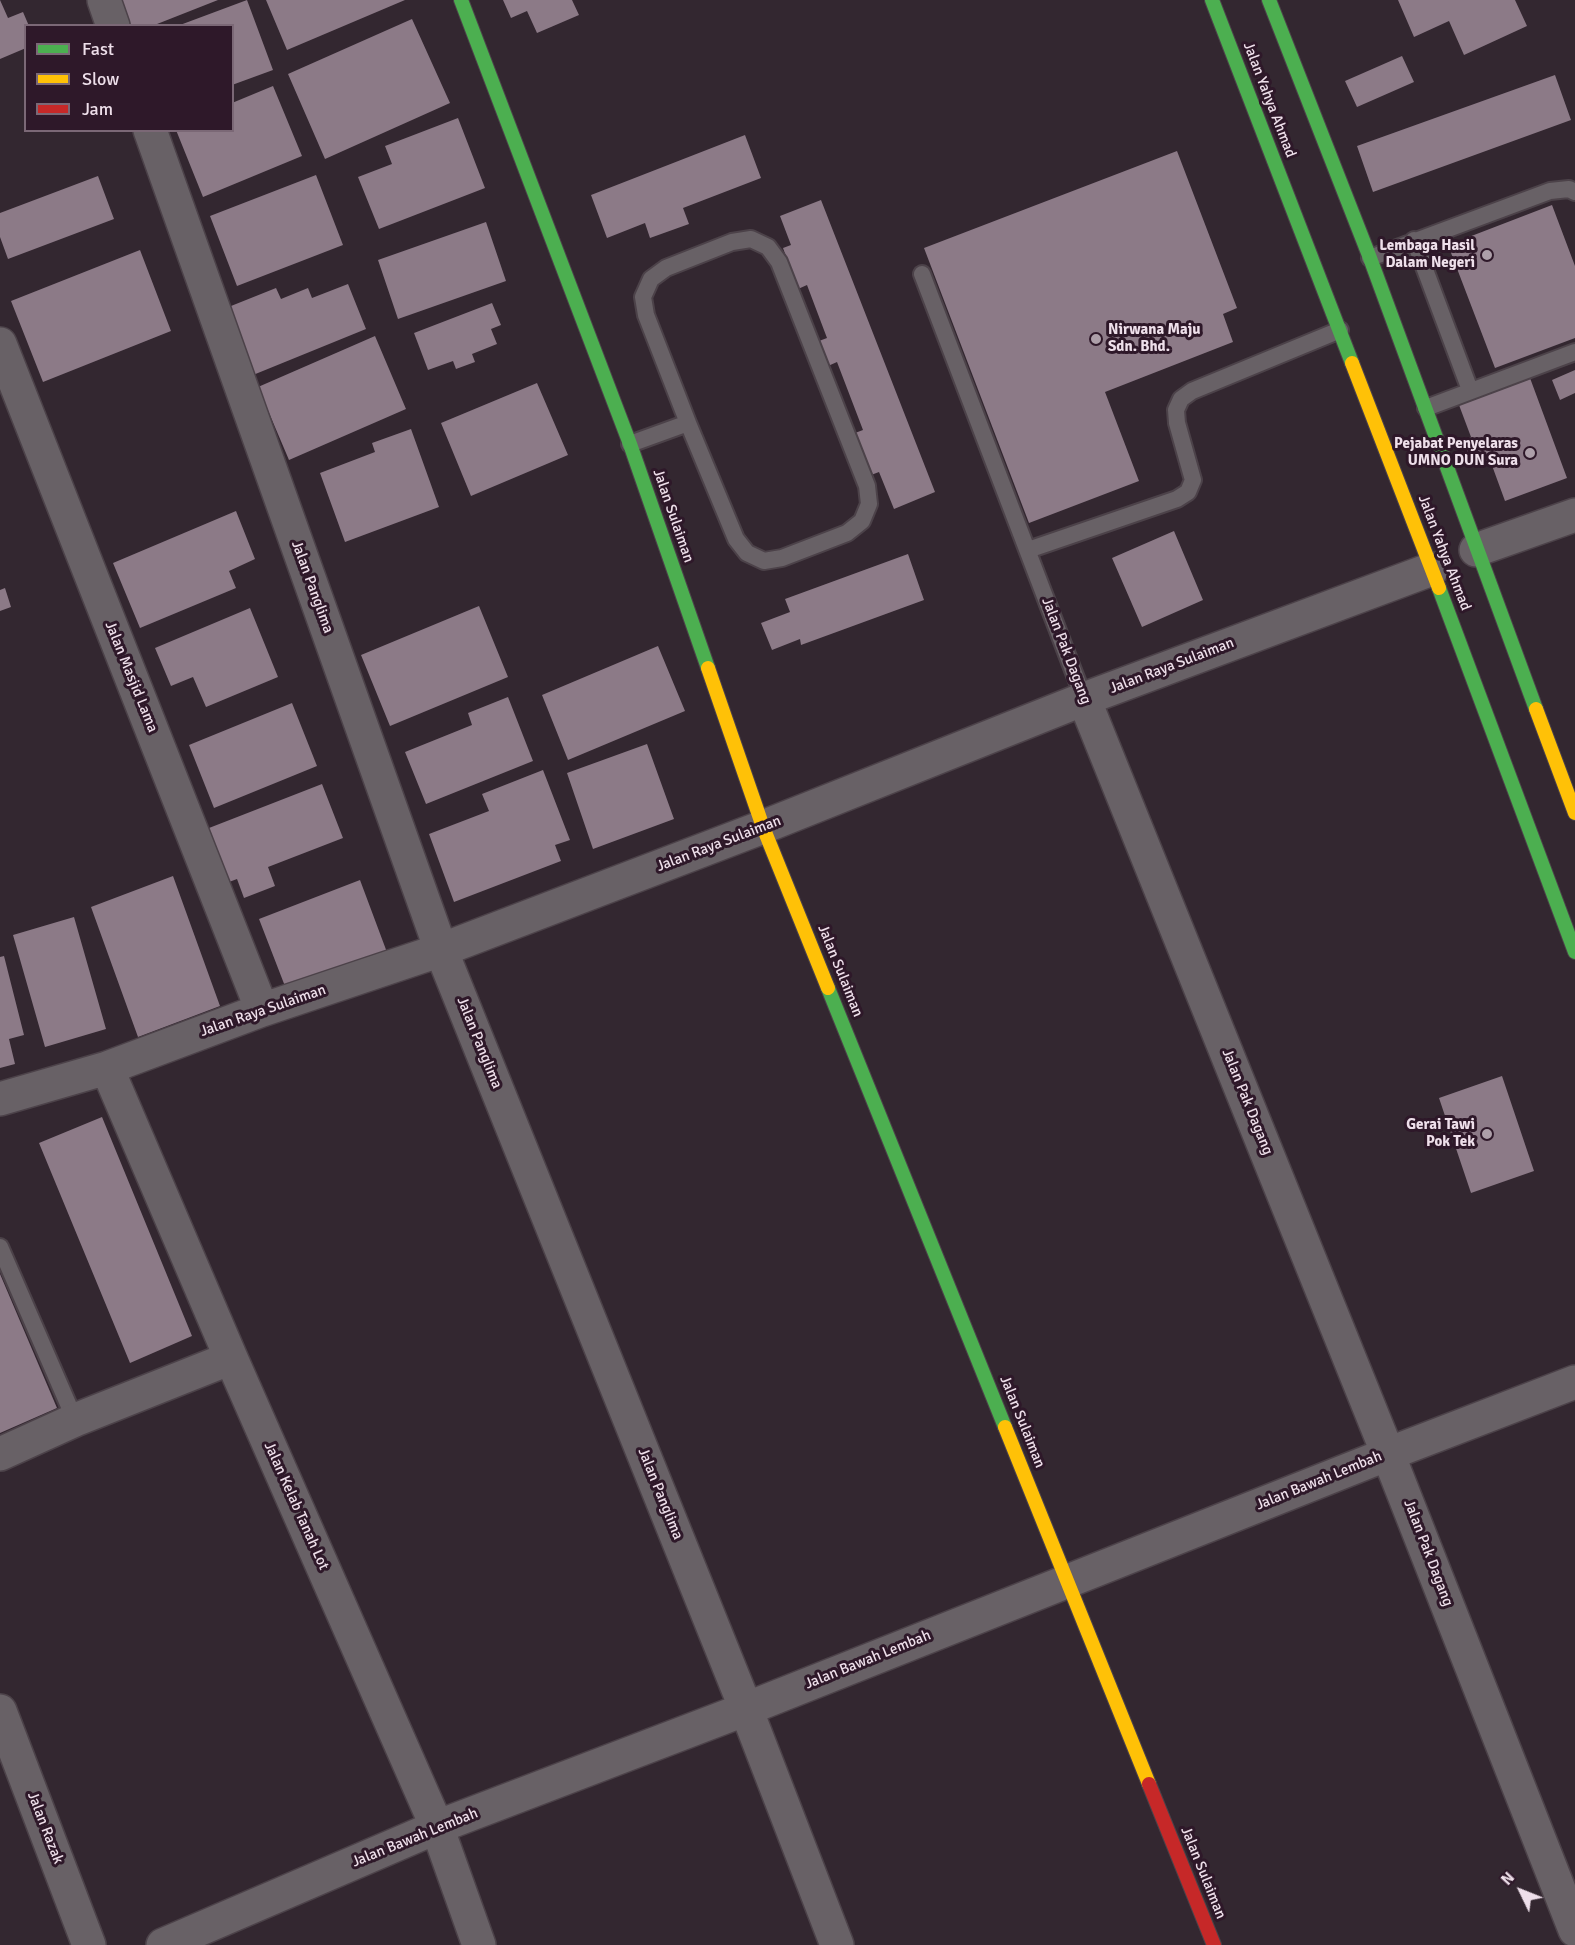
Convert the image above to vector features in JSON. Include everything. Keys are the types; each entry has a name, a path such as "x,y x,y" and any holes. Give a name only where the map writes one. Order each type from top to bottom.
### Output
{"street":[{"path":"104,0 112,24"},
{"name":"Jalan Sulaiman","path":"461,0 630,444 763,827 1214,1945"},
{"name":"Jalan Yahya Ahmad","path":"1212,0 1432,569 1575,952"},
{"name":"Jalan Yahya Ahmad","path":"1269,0 1370,258 1575,813"},
{"name":"Jalan Panglima","path":"151,132 441,950 746,1709 837,1945"},
{"name":"Jalan Masjid Lama","path":"0,344 262,1010"},
{"path":"1476,550 1575,514"},
{"name":"Jalan Raya Sulaiman","path":"0,1100 107,1068 262,1010 441,950 763,827 1084,699 1432,569"},
{"name":"Jalan Pak Dagang","path":"1084,699 1389,1454 1575,1930"},
{"name":"Jalan Kelab Tanah Lot","path":"107,1068 436,1827 480,1945"},
{"path":"0,1454 75,1420 231,1358"},
{"name":"Jalan Bawah Lembah","path":"163,1945 436,1827 746,1709 1068,1580 1575,1382"},
{"name":"Jalan Razak","path":"0,1712 89,1945"}],"lane":[{"path":"1370,258 1550,191 1569,189 1575,192"},
{"path":"751,239 768,247 779,262 867,486 869,504 862,521 847,532 782,558 764,561 747,553 736,539 688,423 646,315 643,297 651,279 666,268 732,242 751,239"},
{"path":"1414,240 1470,390"},
{"name":"Jalan Pak Dagang","path":"922,274 1084,699"},
{"path":"1028,550 1177,499 1188,492 1193,480 1177,423 1176,410 1181,399 1192,391 1340,330"},
{"path":"1426,408 1575,352"},
{"path":"630,444 688,423"},
{"path":"0,1247 75,1420"}],"building":[{"path":"0,0 8,18 23,12 28,24 24,24 24,49 0,59"},
{"path":"121,0 218,0 157,24 130,24"},
{"path":"247,0 273,70 234,84 234,24 183,24"},
{"path":"266,0 405,0 287,50"},
{"path":"503,0 572,0 579,15 537,33 527,11 511,18"},
{"path":"1398,0 1515,0 1527,26 1464,55 1449,21 1414,37"},
{"path":"412,19 450,103 325,159 288,74"},
{"path":"1402,56 1414,82 1357,107 1345,81"},
{"path":"1555,75 1571,120 1373,192 1357,146"},
{"path":"273,86 302,156 203,197 177,132 234,132 234,102"},
{"path":"458,118 485,188 379,229 358,177 392,164 385,146"},
{"path":"745,135 761,178 683,208 689,224 650,238 645,223 607,238 591,195"},
{"name":"Nirwana Maju Sdn. Bhd.","path":"1177,151 1237,308 1223,314 1233,342 1105,392 1139,481 1029,523 924,248"},
{"path":"316,175 343,245 237,286 210,216"},
{"path":"98,176 114,219 8,259 0,237 0,213"},
{"path":"821,200 935,492 894,509 879,472 871,475 855,433 863,430 837,362 828,366 819,341 827,338 807,285 798,289 783,248 791,245 780,216"},
{"path":"1552,205 1575,266 1575,338 1495,368 1448,245"},
{"path":"486,222 506,281 398,319 378,260"},
{"path":"140,250 171,331 43,382 11,301"},
{"path":"348,284 366,329 253,375 226,308 276,288 281,299 308,288 312,298"},
{"path":"492,303 501,325 491,329 497,344 472,354 475,362 456,369 453,361 428,370 414,333"},
{"path":"375,336 406,409 289,460 258,387"},
{"path":"1575,370 1575,393 1560,400 1552,380"},
{"path":"1530,378 1567,478 1505,501 1490,460 1473,467 1463,440 1471,437 1459,405"},
{"path":"537,383 568,455 471,496 441,423"},
{"path":"411,429 439,507 345,542 320,473 375,452 372,443"},
{"path":"236,511 255,559 229,571 236,588 140,628 113,563"},
{"path":"1174,531 1203,600 1142,627 1112,558"},
{"path":"908,554 924,600 801,645 800,639 772,650 761,623 790,612 785,599"},
{"path":"5,588 11,607 0,611 0,590"},
{"path":"479,606 508,677 390,726 361,655"},
{"path":"250,608 278,677 206,707 193,677 171,686 155,648"},
{"path":"658,646 685,711 568,760 542,695"},
{"path":"508,697 533,761 426,804 405,752 472,725 468,713"},
{"path":"292,703 317,766 214,808 189,745"},
{"path":"647,744 674,819 593,849 567,773"},
{"path":"543,770 570,840 555,845 561,861 454,902 429,834 489,811 482,794"},
{"path":"322,784 343,838 268,867 275,886 244,898 237,879 229,882 209,828"},
{"path":"173,876 220,1006 138,1037 91,907"},
{"path":"360,880 388,955 288,994 259,919"},
{"path":"74,917 106,1029 45,1047 13,935"},
{"path":"4,956 24,1035 9,1039 15,1064 0,1068 0,957"},
{"name":"Gerai Tawi Pok Tek","path":"1502,1076 1534,1171 1471,1193 1439,1098"},
{"path":"102,1117 192,1336 130,1363 39,1143"},
{"path":"0,1274 57,1408 0,1433"}],"traffic: fast":[{"path":"461,0 630,444 708,668"},
{"path":"1212,0 1352,363"},
{"path":"1269,0 1370,258 1536,709"},
{"path":"1439,588 1575,952"},
{"path":"828,988 1005,1427"}],"traffic: slow":[{"path":"1352,363 1439,588"},
{"path":"708,668 763,827 828,988"},
{"path":"1536,709 1575,813"},
{"path":"1005,1427 1149,1784"}],"traffic: jam":[{"path":"1149,1784 1214,1945"}],"place":[{"name":"Lembaga Hasil Dalam Negeri","path":"1487,255"},
{"name":"Nirwana Maju Sdn. Bhd.","path":"1096,339"},
{"name":"Pejabat Penyelaras UMNO DUN Sura","path":"1530,453"},
{"name":"Gerai Tawi Pok Tek","path":"1487,1134"}]}
